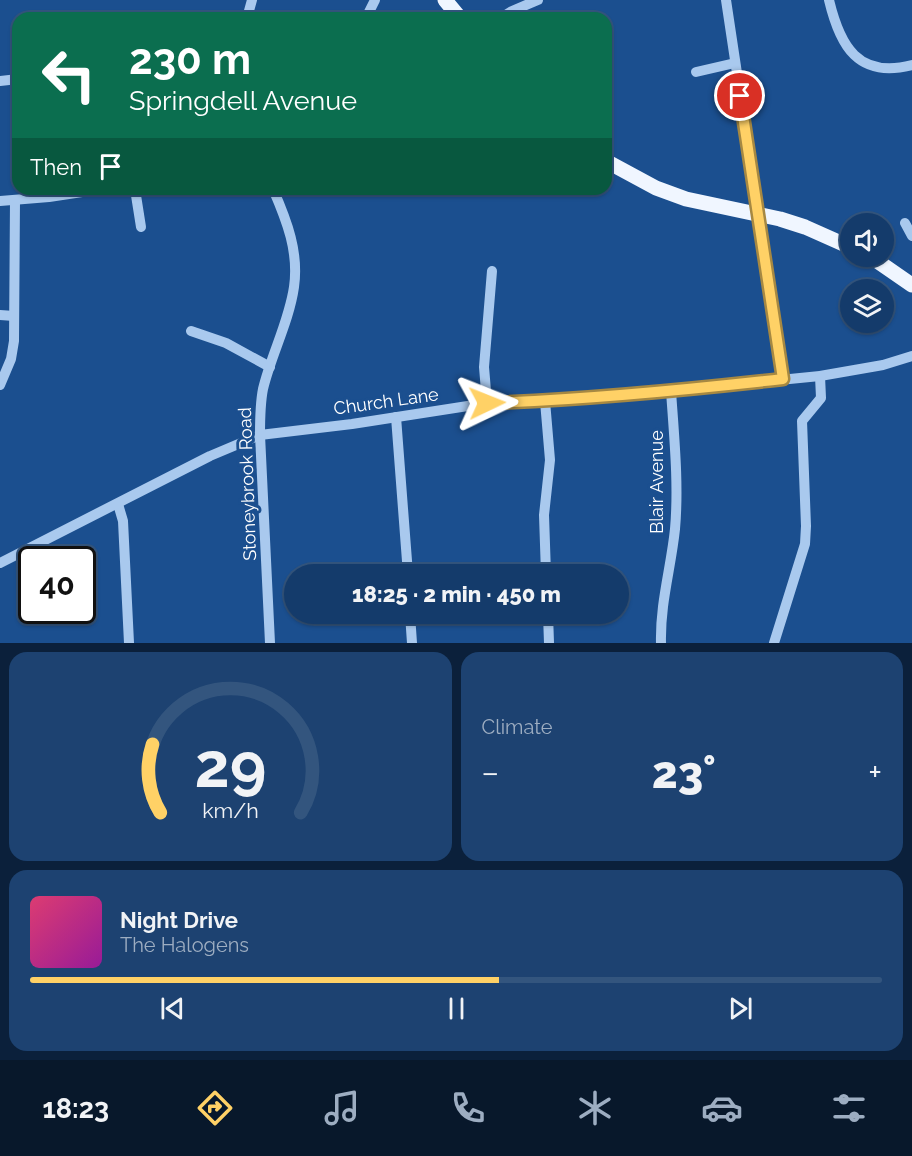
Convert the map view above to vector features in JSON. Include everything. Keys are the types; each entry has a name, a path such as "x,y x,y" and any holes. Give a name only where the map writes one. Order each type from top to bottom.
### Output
{"main road":[{"path":"445,0 455,12"},
{"path":"612,164 656,188 686,199 759,214 805,227 840,242"},
{"path":"886,267 912,285"}],"street":[{"path":"510,12 538,0"},
{"path":"726,0 783,379"},
{"path":"829,0 841,38 856,56 867,64 880,68 891,69 912,64"},
{"path":"696,72 735,63"},
{"path":"0,201 55,195"},
{"path":"136,195 141,227"},
{"name":"Stoneybrook Road","path":"270,643 260,435 261,401 290,305 295,270 291,233 275,195"},
{"path":"0,385 11,359 14,341 15,200"},
{"path":"905,223 912,236"},
{"path":"487,403 484,367 492,271"},
{"path":"0,315 14,316"},
{"path":"191,331 226,343 270,367"},
{"name":"Church Lane","path":"0,563 210,456 260,435 352,424 487,403 671,391 820,376 883,365 912,356"},
{"path":"774,643 805,544 802,421 821,398 820,376"},
{"name":"Blair Avenue","path":"662,643 662,607 676,509 671,391"},
{"path":"545,401 550,460 544,515 546,564"},
{"path":"396,417 407,564"},
{"path":"118,504 123,521 129,643"},
{"path":"411,624 412,643"},
{"path":"548,624 549,643"}],"route":[{"path":"487,403 671,391 783,379 740,96"}]}
